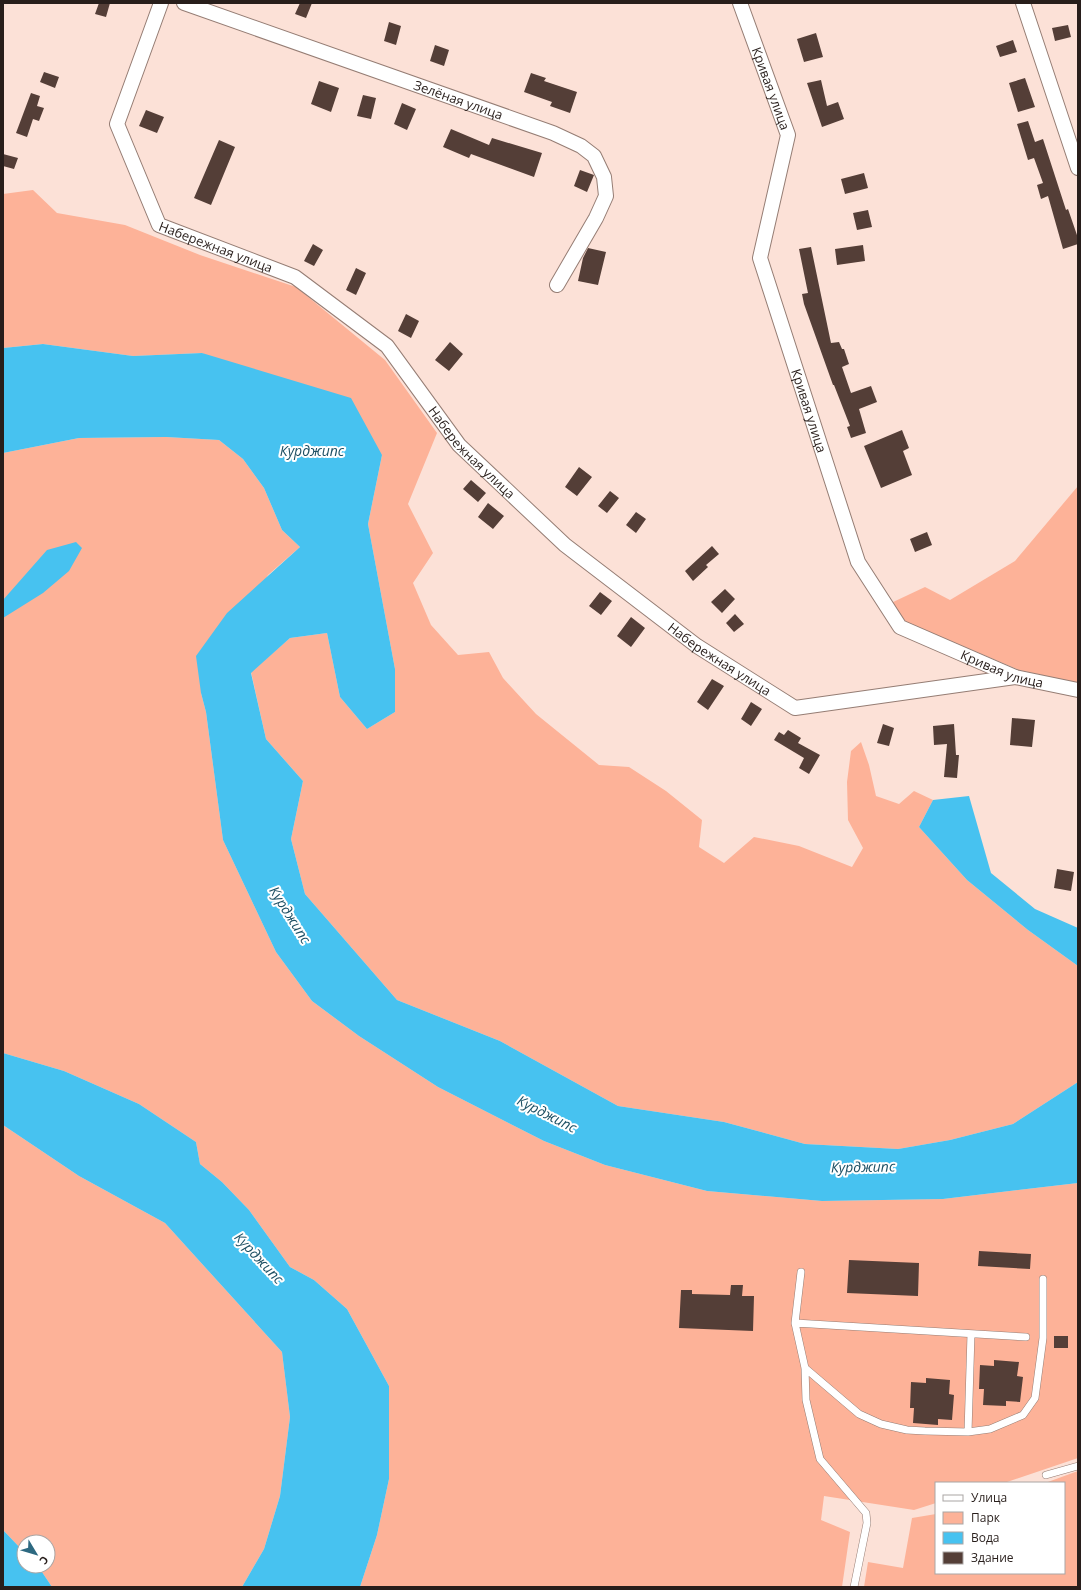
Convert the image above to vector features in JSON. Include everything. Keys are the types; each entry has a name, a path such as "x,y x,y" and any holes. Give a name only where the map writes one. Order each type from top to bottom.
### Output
{"street":[{"name":"Набережная улица","path":"161,3 117,124 159,225 295,277 387,346 459,445 566,545 697,646 795,708 1015,677"},
{"name":"Зелёная улица","path":"184,3 553,133 581,146 594,156 604,177 606,196 596,218 557,285"},
{"name":"Кривая улица","path":"740,3 788,135 760,258 858,562 900,627 1015,677 1078,690"},
{"path":"1024,3 1078,168"}],"lane":[{"path":"801,1272 795,1323 805,1368 806,1400 820,1459 866,1513 867,1523 854,1587"},
{"path":"805,1368 859,1414 881,1424 907,1430 968,1432 990,1429 1023,1415 1035,1398 1043,1338 1043,1279"},
{"path":"795,1323 1026,1337"},
{"path":"968,1432 971,1334"},
{"path":"1046,1475 1078,1466"}],"green space":[{"path":"33,190 57,213 125,225 200,255 296,287 385,360 437,433 408,504 433,553 413,583 431,625 458,655 489,652 503,678 536,714 599,765 629,767 666,791 702,820 699,847 724,863 754,837 799,846 852,867 863,848 848,820 847,782 851,751 861,742 869,765 876,796 899,804 914,791 933,800 919,827 967,880 1028,930 1078,966 1078,1082 1013,1124 950,1140 898,1149 805,1144 724,1122 618,1106 500,1041 397,1000 305,894 291,839 303,781 266,739 251,672 290,638 327,633 340,697 367,729 395,712 395,669 368,524 382,455 202,353 133,356 43,344 3,348 3,194"},
{"path":"166,437 219,440 243,459 264,488 282,530 300,547 268,575 201,693 206,712 223,840 276,952 312,1001 359,1036 438,1087 544,1141 605,1165 707,1191 822,1201 943,1199 1078,1183 1078,1458 1007,1482 935,1482 935,1503 914,1510 824,1496 821,1520 850,1532 842,1587 360,1587 377,1535 389,1479 389,1386 347,1309 314,1280 290,1267 249,1210 222,1182 200,1164 196,1142 139,1104 64,1071 3,1053 3,453 79,438"},
{"path":"1078,486 1078,683 1019,670 904,621 891,603 925,587 950,600 1015,561"},
{"path":"3,1125 79,1176 165,1223 282,1352 290,1417 280,1496 264,1549 242,1587 52,1587 43,1574 56,1574 56,1534 16,1534 16,1544 3,1530"},
{"path":"1078,1471 1078,1587 864,1587 868,1562 903,1568 912,1518 935,1514 935,1574 1065,1574 1065,1482 1048,1482"}],"water":[{"name":"Курджипс","path":"43,344 133,356 202,353 351,398 382,455 368,524 395,669 395,712 367,729 340,697 327,633 290,638 251,673 266,739 303,781 291,839 305,894 397,1000 500,1041 618,1106 724,1122 805,1144 898,1149 950,1140 1013,1124 1078,1082 1078,1183 943,1199 822,1201 707,1191 605,1165 544,1141 438,1087 359,1036 312,1001 276,952 223,840 206,712 201,693 196,656 227,613 300,547 282,530 264,488 243,459 219,440 166,437 79,438 3,453 3,348"},
{"path":"76,542 82,548 69,571 43,593 3,618 3,600 47,550"},
{"path":"969,796 991,873 1035,909 1078,928 1078,966 1028,930 967,880 919,827 933,800"},
{"name":"Курджипс","path":"3,1053 64,1071 139,1104 196,1142 200,1164 222,1182 249,1210 290,1267 314,1280 347,1309 389,1386 389,1479 377,1535 360,1587 242,1587 264,1549 280,1496 290,1417 282,1352 165,1223 79,1176 3,1125"},
{"path":"3,1530 16,1544 16,1574 43,1574 52,1587 3,1587"}],"building":[{"path":"99,3 110,3 106,17 95,14"},
{"path":"300,3 312,3 306,18 295,14"},
{"path":"389,22 401,26 396,45 384,41"},
{"path":"1068,25 1071,37 1055,41 1052,28"},
{"path":"816,33 823,57 804,62 797,39"},
{"path":"1013,40 1017,52 1000,57 996,46"},
{"path":"435,45 449,50 444,66 430,61"},
{"path":"44,72 59,77 55,88 40,82"},
{"path":"531,73 546,78 544,81 577,92 570,113 550,106 552,102 524,92"},
{"path":"1025,78 1035,107 1018,112 1009,83"},
{"path":"821,80 827,106 838,102 844,119 822,127 807,83"},
{"path":"319,81 339,88 331,112 311,104"},
{"path":"31,93 40,96 37,106 44,108 39,121 33,119 27,137 16,133"},
{"path":"363,95 376,98 371,119 357,116"},
{"path":"402,103 416,109 407,130 394,124"},
{"path":"146,110 164,117 157,133 139,126"},
{"path":"1028,121 1035,142 1043,139 1066,210 1068,209 1078,238 1078,244 1063,249 1048,196 1041,199 1037,185 1043,183 1034,158 1028,160 1017,124"},
{"path":"451,129 489,145 492,138 542,153 534,177 471,154 469,158 443,147"},
{"path":"219,140 235,147 211,205 194,198"},
{"path":"3,154 18,158 14,169 3,166"},
{"path":"580,170 594,175 587,192 574,186"},
{"path":"864,173 868,188 845,194 841,179"},
{"path":"868,210 872,227 857,230 853,213"},
{"path":"313,244 323,250 314,266 304,261"},
{"path":"863,245 865,261 837,265 835,249"},
{"path":"811,247 831,343 839,342 842,349 844,349 849,364 842,367 851,393 871,386 877,402 859,409 866,433 851,438 847,427 850,426 833,385 804,304 802,294 808,293 799,249"},
{"path":"588,248 606,252 598,285 578,281 583,258"},
{"path":"356,268 366,273 356,295 346,290"},
{"path":"406,314 419,321 411,338 398,331"},
{"path":"450,342 463,354 449,371 435,360"},
{"path":"902,430 909,448 903,451 912,475 881,488 864,446"},
{"path":"579,467 592,477 577,496 565,487"},
{"path":"471,480 486,493 478,502 463,489"},
{"path":"610,491 619,498 607,513 598,506"},
{"path":"488,503 504,516 493,529 478,517"},
{"path":"636,512 646,519 636,533 626,525"},
{"path":"927,532 932,545 915,552 910,539"},
{"path":"712,546 719,554 706,565 708,567 693,581 685,571"},
{"path":"725,589 735,599 722,613 711,602"},
{"path":"600,592 612,601 601,615 589,606"},
{"path":"735,614 744,624 734,632 726,623"},
{"path":"631,617 645,628 631,647 617,636"},
{"path":"712,679 724,686 708,710 697,702"},
{"path":"751,702 762,709 751,726 741,719"},
{"path":"1012,718 1035,720 1032,747 1010,745"},
{"path":"883,724 894,728 889,746 877,743"},
{"path":"954,724 956,755 959,755 957,778 944,777 947,744 934,745 933,726"},
{"path":"788,730 801,738 798,743 820,755 809,774 799,768 804,758 774,740 779,732 784,735"},
{"path":"1057,869 1074,872 1071,891 1054,888"},
{"path":"979,1251 1031,1254 1030,1269 978,1266"},
{"path":"849,1260 919,1263 918,1296 847,1293"},
{"path":"731,1285 743,1285 742,1296 754,1296 753,1331 679,1328 681,1290 692,1290 692,1294 730,1295"},
{"path":"1054,1336 1068,1336 1068,1348 1054,1348"},
{"path":"994,1360 1019,1362 1017,1376 1023,1377 1020,1402 1006,1401 1006,1406 983,1405 984,1389 979,1389 980,1365 994,1366"},
{"path":"926,1378 950,1380 949,1394 954,1395 952,1420 938,1419 938,1425 913,1423 914,1408 910,1408 911,1382 926,1383"}]}
